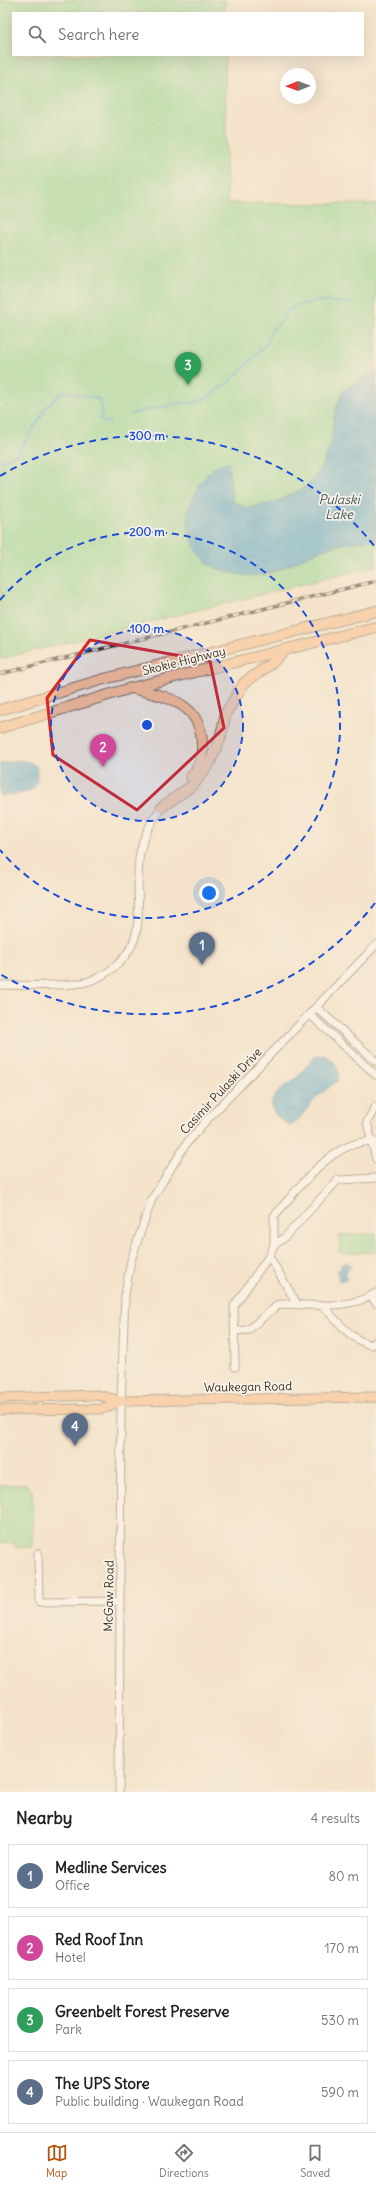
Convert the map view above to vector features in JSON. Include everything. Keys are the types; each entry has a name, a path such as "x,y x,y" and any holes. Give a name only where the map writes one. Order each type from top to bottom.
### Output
{"highway":[{"name":"Skokie Highway","path":"0,710 104,679 376,611"},
{"name":"Skokie Highway","path":"0,728 131,688 376,627"},
{"path":"162,807 194,784 210,762 220,739 226,713 244,683 272,663 284,650"},
{"path":"131,688 181,703 199,724 203,749 199,764 193,775 162,807"}],"main road":[{"name":"Waukegan Road","path":"0,1398 97,1395 121,1401 376,1397"},
{"name":"Waukegan Road","path":"0,1410 102,1409 121,1401"}],"street":[{"path":"0,985 83,983 99,978 123,961 138,932 139,854 151,821 162,807"},
{"name":"Casimir Pulaski Drive","path":"121,1401 125,1294 131,1260 152,1199 190,1139 376,945"},
{"path":"316,1007 376,1061"},
{"path":"309,1014 376,1075"},
{"path":"376,1106 367,1122 374,1142 376,1159"},
{"path":"274,1245 274,1216 319,1166 349,1146 363,1142 374,1142"},
{"path":"235,1367 234,1306 269,1256 274,1245 338,1180 376,1178"},
{"path":"269,1256 297,1304"},
{"path":"235,1331 248,1330 279,1304 348,1304 363,1301 374,1295 376,1303"},
{"path":"322,1305 362,1343 372,1345 376,1341"},
{"name":"McGaw Road","path":"119,1792 121,1401"},
{"path":"38,1553 39,1602 120,1601"}],"highlighted area":[{"path":"90,640 210,661 224,728 137,810 53,755 47,698"}],"green space":[{"path":"0,0 225,0 225,12 12,12 12,56 225,56 227,203 376,204 376,566 0,659"},
{"path":"376,1234 376,1252 339,1253 340,1235"},
{"path":"26,1484 32,1491 33,1547 15,1548 14,1543 0,1543 0,1485"}],"water":[{"name":"Pulaski Lake","path":"376,368 376,540 353,542 332,547 264,574 235,574 214,567 210,564 201,556 193,543 188,522 189,508 200,484 206,475 218,465 228,462 232,501 247,508 277,502 310,484 322,466 331,444 334,417 342,392"},
{"path":"16,760 29,762 36,766 36,783 29,791 0,796 0,764"},
{"path":"325,1055 336,1065 338,1080 316,1098 297,1121 290,1125 280,1119 273,1111 272,1102 274,1096 299,1076 314,1057"},
{"path":"347,1262 351,1266 345,1273 347,1279 339,1281 338,1270 340,1270 341,1265"}],"waterway":[{"path":"131,414 176,404 199,402 214,393 230,381 267,343 272,330 282,321 286,312 293,307 315,301 350,303"},
{"path":"0,462 17,453 47,406 64,391 99,399 102,409 100,419 105,423 110,422"}],"railway":[{"path":"0,674 376,581"}],"place":[{"name":"Greenbelt Forest Preserve","path":"188,385"},
{"name":"Red Roof Inn","path":"103,767"},
{"name":"Medline Services","path":"202,965"},
{"name":"The UPS Store","path":"75,1446"}]}
